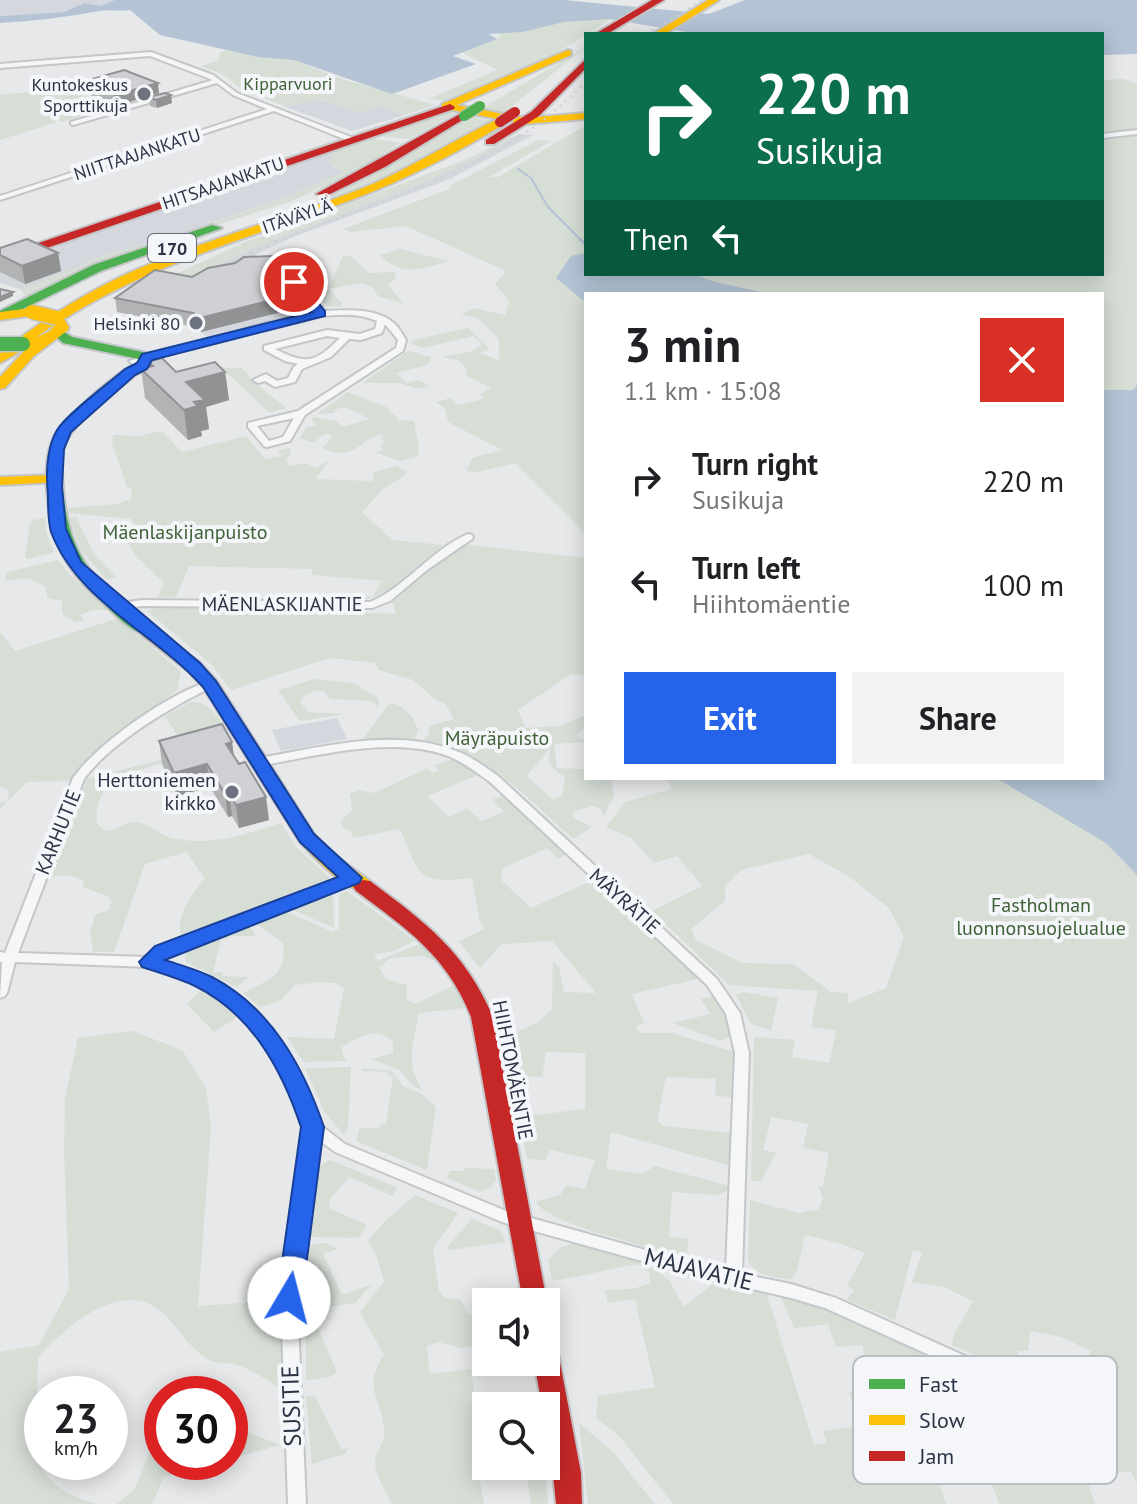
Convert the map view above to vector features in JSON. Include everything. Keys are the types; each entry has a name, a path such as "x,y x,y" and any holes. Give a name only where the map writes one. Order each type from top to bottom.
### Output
{"main road":[{"path":"673,24 714,0"},
{"path":"624,26 659,2"},
{"name":"HITSAAJANKATU","path":"0,260 446,106 577,54"},
{"name":"ITÄVÄYLÄ","path":"0,359 56,314 110,284 173,258 293,218 339,195 472,111 577,54"},
{"name":"ITÄVÄYLÄ","path":"42,332 70,293 124,267 440,158 513,118 577,54"},
{"path":"0,316 114,261 462,157 584,64"},
{"path":"446,106 513,118 584,116"},
{"path":"0,344 42,332 184,263 293,218"},
{"path":"0,316 137,363"},
{"path":"0,385 42,332"},
{"name":"HIIHTOMÄENTIE","path":"137,363 64,430 56,449 54,483 58,529 69,555 81,571 210,684 307,838 328,860 431,937 471,985 482,1017 532,1288"},
{"path":"0,481 54,483"},
{"path":"0,487 54,483"},
{"path":"550,1376 568,1473 569,1504"}],"street":[{"path":"0,66 146,54 218,81 235,94 352,139"},
{"path":"73,123 218,81"},
{"name":"NIITTAAJANKATU","path":"0,198 274,109"},
{"path":"1104,136 1137,132"},
{"path":"0,190 10,195"},
{"path":"285,262 287,273 320,313"},
{"path":"137,363 320,313 359,314 381,320 400,334 400,349 301,413 251,425 267,444 287,439 301,413"},
{"path":"307,363 288,359 267,348 327,333 347,336 374,334 379,331 381,320"},
{"path":"258,380 266,377 275,384 292,380 298,367 328,355 347,336"},
{"name":"MÄENLASKIJANTIE","path":"121,606 142,603 372,605 386,599 434,559 468,537"},
{"name":"KARHUTIE","path":"0,993 4,957 59,833 73,789 83,772 174,702 210,684"},
{"name":"MÄYRÄTIE","path":"259,762 382,744 425,747 463,758 494,779 712,982 733,1013 742,1053 734,1278"},
{"path":"150,962 163,951 352,878"},
{"path":"4,957 150,962 204,982 251,1014 281,1054 313,1127"},
{"name":"MAJAVATIE","path":"313,1127 340,1148 520,1221 692,1269 830,1303 949,1356"},
{"name":"SUSITIE","path":"297,1504 289,1298 313,1127"}],"shaded area":[{"path":"0,0 115,0 101,6 84,3 64,12 0,16"},
{"path":"312,100 378,106 405,115 352,131 286,107"},
{"path":"519,134 533,135 448,180 293,237 227,269 280,261 282,269 311,307 306,314 208,338 195,327 117,312 157,284 176,287 235,255 431,179"},
{"path":"324,153 335,157 333,166 344,172 298,192 22,290 0,283 0,266"},
{"path":"337,718 347,739 281,751 272,730"}],"green space":[{"path":"611,19 590,32 584,32 584,36 557,53 444,101 429,99 497,70 461,52 497,39 501,35 496,32 512,24"},
{"path":"584,48 502,114 481,109"},
{"name":"Kipparvuori","path":"225,50 294,60 342,79 435,105 405,115 378,106 358,113 320,100 286,107 240,88 222,74 201,66 218,61 220,53"},
{"name":"Fastholman luonnonsuojelualue","path":"1123,79 1137,84 1137,1485 1131,1471 1117,1473 1117,1356 1089,1356 1091,1351 1061,1337 1030,1331 1028,1351 1018,1351 1018,1356 977,1356 952,1345 954,1334 973,1301 944,1287 912,1282 922,1253 913,1250 895,1320 847,1300 854,1290 847,1286 865,1253 839,1243 805,1235 797,1270 791,1280 767,1275 752,1266 748,1261 750,1200 799,1213 819,1209 823,1198 818,1186 823,1187 829,1153 803,1148 808,1124 771,1117 763,1150 776,1153 761,1181 751,1181 754,1037 795,1040 792,1057 829,1063 836,1031 811,1027 818,991 729,985 652,911 702,886 677,856 654,863 631,838 606,827 625,802 672,789 667,780 1104,780 1104,292 584,292 584,532 515,463 478,472 466,471 472,458 502,450 448,422 445,409 436,402 451,398 458,405 484,399 480,394 491,388 467,376 466,368 458,360 442,357 472,351 482,344 473,336 424,348 412,344 412,340 468,328 490,349 479,353 499,360 499,339 478,318 461,315 473,308 505,315 509,301 495,284 506,271 406,226 351,232 343,229 452,188 449,186 538,140 551,141 488,178 498,177 584,126 584,276 1104,276 1104,80","holes":["809,854 847,875 889,908 904,937 886,988 848,1003 848,993 831,992 793,964 743,963 696,940 691,929 725,901 725,886 741,870"]},
{"path":"67,88 112,107 62,122 56,119 54,121 57,122 0,140 0,95"},
{"path":"448,111 460,111 409,139 374,136"},
{"path":"474,114 479,115 476,118 493,121 441,151 388,176 277,220 272,218 340,190"},
{"path":"519,134 435,177 261,246 176,287 161,281 245,242 465,160"},
{"path":"370,138 400,143 353,173 292,201 102,262 17,301 25,295 21,290 25,287 88,263 86,261 210,224 205,221 218,221 343,172 327,160 334,158 329,155 336,152 333,150"},
{"path":"400,249 449,261 414,270 398,267 380,255"},
{"path":"343,256 351,256 369,273 394,272 396,278 388,285 404,304 378,296 372,287 362,283 329,289 342,304 340,307 327,306 312,292 328,289"},
{"path":"408,351 430,357 431,361 424,366 396,373 406,383 419,380 429,386 418,389 400,383 362,383"},
{"path":"200,367 242,368 286,408 269,413 231,376"},
{"path":"348,392 386,407 399,420 414,421 419,449 417,457 399,461 378,453 376,451 382,451 381,445 386,441 380,439 384,437 381,434 341,453 322,448 330,440 331,435 326,433 313,443 300,438 307,427 316,426 314,417 336,421 342,427 370,419 345,407 333,410 335,413 317,414"},
{"name":"Mäenlaskijanpuisto","path":"162,431 182,452 246,436 265,459 282,456 278,451 289,448 291,455 286,459 289,466 306,463 316,468 330,460 315,479 370,481 374,480 373,472 397,466 406,472 405,475 382,490 362,512 392,540 443,545 414,571 369,599 357,601 359,596 372,597 382,581 312,575 312,569 189,566 176,597 158,597 164,583 135,555 126,540 142,534 131,519 68,513 69,508 117,504 131,499 132,490 127,487 112,444 113,435 139,436"},
{"path":"76,517 94,554 116,577 108,580 104,577 81,550 69,518"},
{"path":"45,518 46,532 54,552 28,559 25,557 30,524 33,520"},
{"name":"Mäyräpuisto","path":"461,544 584,558 584,676 571,674 518,710 525,728 559,726 584,716 584,729 576,736 584,742 554,744 557,768 584,769 584,780 611,780 614,796 603,817 601,809 593,806 573,812 573,818 592,827 573,839 486,765 466,754 423,740 429,734 429,726 454,719 446,705 413,680 379,670 375,663 330,658 231,690 212,665 147,611 159,607 396,614 392,600","holes":["550,748 549,759 565,778 562,796 552,799 527,776"]},
{"path":"58,560 109,610 92,610 80,615 84,620 75,622 62,613 62,601 47,598 46,587 28,578 5,581 7,572"},
{"path":"119,618 181,672 177,690 89,755 70,781 27,782 8,801 9,791 0,786 0,632 15,651"},
{"path":"315,679 354,683 378,698 379,703 376,709 376,704 371,701 330,699 324,691 313,691 300,702 308,712 346,714 300,721 278,690"},
{"path":"191,702 211,709 230,738 186,749 165,716"},
{"path":"390,703 404,709 414,720 418,730 414,741 385,739 360,742"},
{"path":"222,744 111,779 98,804 98,825 110,830 138,822 172,838 200,841 228,838 281,823 296,847 332,880 181,935 183,913 205,879 186,852 145,864 114,952 93,952 90,934 95,915 109,910 112,901 108,896 82,887 84,880 67,875 49,877 87,779"},
{"path":"453,759 480,774 427,796 449,817 467,808 481,821 504,812 492,800 505,795 567,853 558,859 547,848 503,868 501,880 531,908 595,879 702,978 632,994 644,1023 636,1026 640,1033 672,1033 735,1052 733,1098 715,1095 716,1079 666,1077 657,1121 664,1126 732,1133 731,1166 611,1132 606,1169 642,1174 655,1166 730,1186 730,1190 717,1195 672,1192 669,1237 689,1239 686,1256 581,1227 545,1211 536,1202 561,1194 566,1185 585,1189 595,1160 550,1150 545,1161 527,1158 519,1117 585,1109 585,1053 546,1052 542,1077 510,1076 503,1038 537,1023 552,1009 553,961 559,967 564,992 596,993 552,941 502,944 480,968 459,941 485,929 480,922 472,878 440,880 423,874 412,858 400,829 353,838 352,833 342,827 341,821 352,810 350,794 359,790 375,793 427,768 432,773 439,770 435,765"},
{"path":"347,891 415,941 393,951 374,954 378,961 419,944 440,963 422,956 390,958 379,968 386,979 407,985 407,1000 415,1004 455,985 464,1008 419,1013 412,1064 424,1091 413,1086 399,1070 372,1059 393,1053 393,1041 381,1034 361,1036 342,1047 347,1061 303,1062 288,1037 334,1039 344,988 336,983 295,985 280,1001 260,1007 243,993 274,976 282,963 283,943 254,922 285,911 333,932 339,929 339,894"},
{"path":"333,894 334,928 291,909"},
{"path":"248,924 256,936 232,936 221,940 213,972 222,972 222,976 249,977 236,987 186,962 185,954 190,947"},
{"path":"203,988 243,1013 214,1032 187,1004"},
{"path":"744,992 778,998 771,1030 751,1024 736,995"},
{"path":"715,995 730,1022 733,1036 720,1041 673,1023 710,1014 701,999"},
{"path":"132,1031 182,1050 206,1088 211,1127 198,1306 283,1300 281,1388 243,1367 207,1359 164,1314 148,1303 131,1300 96,1309 64,1332 38,1357 38,1376 24,1376 24,1480 51,1480 72,1495 99,1504 0,1504 0,1352 39,1345 69,1289 65,1098 78,1038"},
{"path":"351,1067 348,1129 344,1135 324,1111 305,1068"},
{"path":"362,1068 391,1071 403,1086 422,1094 436,1107 427,1170 356,1141 360,1128 380,1128 381,1124 386,1124 393,1076 387,1075 387,1072 361,1071"},
{"path":"330,1160 398,1188 392,1196 349,1177 330,1199 329,1208 367,1225 358,1238 310,1237 318,1167"},
{"path":"464,1168 494,1169 496,1180 490,1188 481,1192 447,1178 450,1171 463,1171"},
{"path":"415,1195 458,1213 433,1249 439,1291 445,1298 460,1299 472,1315 472,1346 460,1348 438,1342 427,1346 430,1374 471,1369 474,1392 472,1392 472,1480 480,1480 484,1504 392,1504 379,1478 375,1459 384,1434 374,1378 384,1355 360,1312 384,1281 374,1249 367,1242"},
{"path":"472,1219 501,1231 505,1242 450,1250 447,1247"},
{"path":"327,1243 337,1249 323,1254 342,1295 372,1284 355,1303 306,1310 310,1244"},
{"path":"576,1243 647,1264 669,1280 684,1307 713,1284 766,1292 814,1445 827,1443 823,1431 853,1427 853,1484 940,1484 946,1504 673,1504 619,1436 596,1418 598,1396 655,1387 635,1299 608,1303 605,1290 633,1289 651,1283 649,1272 637,1264 552,1281 548,1260 561,1247"},
{"path":"780,1295 845,1317 932,1355 865,1356 862,1345 836,1347 828,1324 794,1328"},
{"path":"318,1328 337,1372 330,1377 306,1381 306,1330"},
{"path":"306,1396 315,1396 342,1450 349,1448 344,1454 312,1464"},
{"path":"579,1423 614,1453 655,1504 588,1504"},
{"path":"248,1432 280,1445 248,1454"},
{"path":"144,1466 144,1480 163,1480 152,1504 117,1504 134,1490"},
{"path":"527,1480 546,1480 548,1504 531,1504"},
{"path":"992,1484 1088,1484 1095,1504 999,1504"}],"water":[{"path":"115,0 564,0 709,14 745,0 1137,0 1137,54 1104,55 1104,32 686,32 609,19 564,22 522,32 489,34 497,39 453,56 476,64 392,94 294,60 258,57 160,35 130,10 103,10 0,23 0,16 64,12 84,3 101,6"},
{"path":"584,253 584,276 698,276 762,292 584,292 584,301 556,278 571,256"},
{"path":"1137,385 1137,875 1106,843 999,780 1104,780 1104,390 1133,390"}],"building":[{"path":"124,70 158,83 115,95 82,82"},
{"path":"165,93 171,95 156,100 149,97"},
{"path":"27,239 58,253 22,266 0,255 0,248"},
{"path":"273,256 299,286 288,296 200,318 193,313 115,298 155,270 192,277 208,268 235,263 244,257"},
{"path":"0,289 13,292 0,297"},
{"path":"162,358 176,372 215,362 225,372 186,382 205,400 194,402 198,406 184,410 141,369 153,366 148,362"},
{"path":"222,724 232,742 226,744 239,764 245,762 266,797 236,805 229,793 225,794 207,764 174,773 159,741"}],"waterway":[{"path":"518,169 531,178 548,207 584,243"}],"railway":[{"path":"649,32 702,0"},
{"path":"280,240 416,189 483,158 545,119 584,84"},
{"path":"200,276 280,240"}],"traffic: fast":[{"path":"464,116 480,106"},
{"path":"0,316 97,268 216,228"},
{"path":"58,332 68,340 147,357 142,366 130,372 63,435 56,452 54,471 57,510 69,553 93,585 148,631"},
{"path":"0,344 23,344"}],"traffic: slow":[{"path":"661,32 714,0"},
{"path":"446,106 568,53"},
{"path":"450,107 525,121 584,116"},
{"path":"0,359 82,302 124,281 166,262 367,190 425,164 500,122"},
{"path":"0,316 32,312"},
{"path":"32,312 57,318"},
{"path":"23,344 45,339 59,331 63,327 57,318"},
{"path":"0,385 29,353 51,337"},
{"path":"0,481 55,479"},
{"path":"148,631 194,667 210,684 307,838 328,860 363,886"}],"traffic: jam":[{"path":"603,32 659,0"},
{"path":"490,142 535,114 584,64"},
{"path":"0,260 450,107"},
{"path":"500,122 515,112"},
{"path":"322,194 381,165 464,116"},
{"path":"363,886 418,928 448,957 461,974 482,1017 532,1288"},
{"path":"550,1376 568,1473 569,1504"}],"place":[{"name":"Kuntokeskus Sporttikuja","path":"144,94"},
{"name":"Helsinki 80","path":"196,323"},
{"name":"Herttoniemen kirkko","path":"232,792"}],"route":[{"path":"289,1298 313,1127 304,1102 281,1054 251,1014 204,982 150,962 163,951 352,878 328,860 307,838 210,684 74,564 58,529 54,487 56,449 64,430 130,372 142,366 147,357 320,313 294,282"}]}
